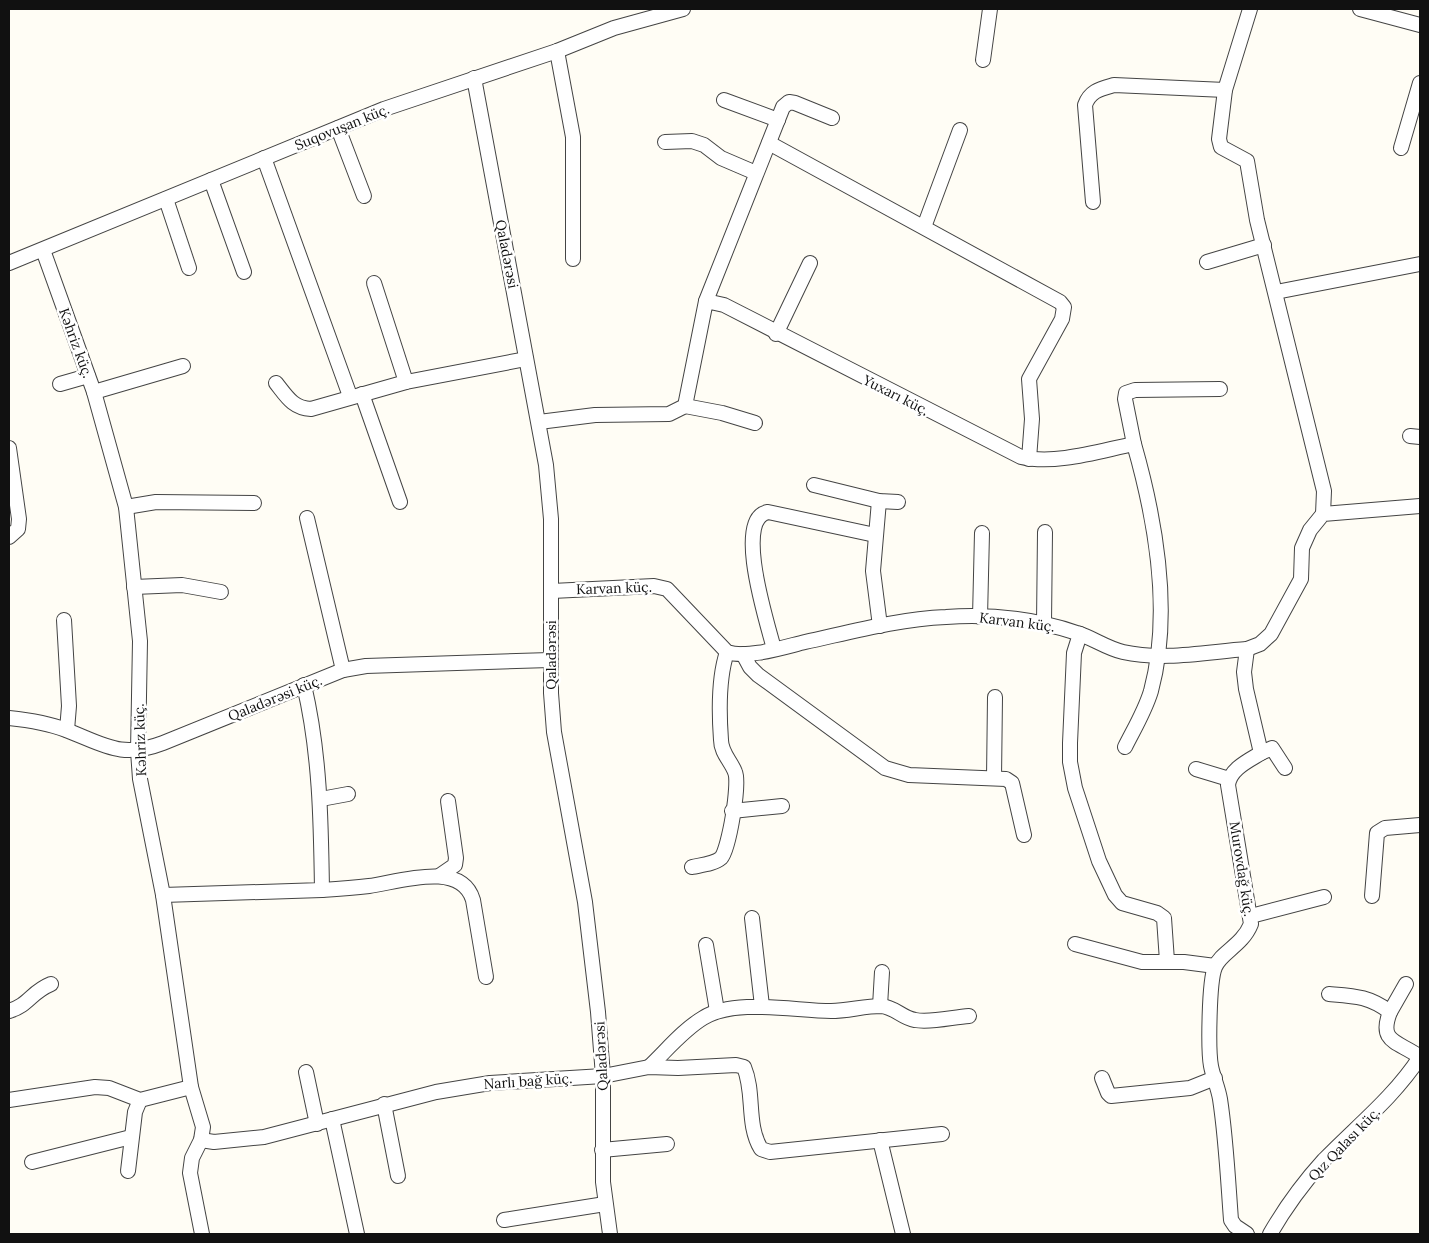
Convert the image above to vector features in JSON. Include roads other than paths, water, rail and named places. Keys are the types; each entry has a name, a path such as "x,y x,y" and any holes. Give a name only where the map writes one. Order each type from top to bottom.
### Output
{"street":[{"name":"Suqovuşan küç.","path":"9,263 384,109 557,51 614,28 683,9"},
{"path":"983,60 990,9"},
{"path":"1250,9 1225,90 1219,139 1221,147 1247,161 1257,220 1324,490 1323,514 1420,506"},
{"path":"1360,9 1420,25"},
{"path":"557,51 573,137 573,259"},
{"name":"Qaladərəsi","path":"474,78 539,422 551,519 552,591 550,660 554,732 585,902 603,1076 602,1150 605,1204 610,1234"},
{"path":"1401,148 1420,83"},
{"path":"1093,202 1085,105 1088,96 1098,89 1114,86 1225,90"},
{"path":"724,100 778,120"},
{"path":"685,406 706,301 783,107 789,102 832,118"},
{"path":"338,128 364,196"},
{"path":"924,227 960,130"},
{"path":"665,142 692,141 704,144 721,158 756,173"},
{"path":"769,143 1060,302 1064,307 1062,319 1029,379 1032,419 1029,459"},
{"path":"264,158 356,395 400,502"},
{"path":"212,180 244,272"},
{"path":"166,199 189,268"},
{"path":"1207,262 1264,245"},
{"name":"Kəhriz küç.","path":"43,250 94,392 126,506 140,641 138,751 142,796 163,895 191,1087 203,1127 201,1140 192,1158 190,1172 202,1234"},
{"path":"776,334 810,262"},
{"path":"1276,292 1420,264"},
{"path":"374,283 406,382"},
{"name":"Yuxarı küç.","path":"706,301 724,305 776,334 1021,458 1066,457 1134,444"},
{"path":"276,383 293,404 300,408 312,408 406,382 526,358"},
{"path":"94,392 183,366"},
{"path":"60,384 88,376"},
{"path":"1125,746 1150,693 1158,656 1160,571 1154,524 1124,399 1126,393 1135,390 1220,389"},
{"path":"539,422 595,414 670,414 685,406 722,413 755,423"},
{"path":"9,448 19,519 18,529 9,537"},
{"path":"814,485 879,501 898,502"},
{"path":"879,501 875,535 874,571 880,626"},
{"path":"126,506 156,502 254,503"},
{"path":"774,649 751,547 757,518 761,513 768,512 875,535"},
{"name":"Karvan küç.","path":"552,591 654,586 667,589 727,652 743,654 918,619 980,617 1044,623 1080,634 1122,652 1158,656 1247,648 1260,644 1271,634 1301,579 1302,548 1304,542 1310,530 1323,514"},
{"path":"307,518 343,670"},
{"path":"1044,623 1045,532"},
{"path":"980,617 982,533"},
{"path":"134,587 182,585 221,592"},
{"path":"64,620 70,706 67,730"},
{"path":"1080,634 1074,654 1070,743 1070,762 1075,788 1099,861 1115,895 1122,903 1158,913 1164,918 1167,961"},
{"path":"1247,648 1244,672 1246,688 1261,753"},
{"path":"692,867 716,861 723,856 737,785 736,772 720,742 722,665 727,652"},
{"path":"743,654 750,667 758,675 885,768 909,775 994,778 1006,779 1012,782 1024,835"},
{"name":"Qaladərəsi küç.","path":"9,718 46,723 106,747 138,751 163,743 343,670 366,666 550,660"},
{"path":"304,685 314,737 321,799 322,890"},
{"path":"994,778 995,697"},
{"path":"1196,769 1228,779 1234,771 1272,748 1276,750 1285,768"},
{"name":"Murovdağ küç.","path":"1215,966 1247,934 1251,916 1228,779"},
{"path":"321,799 348,794"},
{"path":"439,876 454,865 456,858 448,801"},
{"path":"732,811 782,806"},
{"path":"1372,896 1377,833 1385,828 1420,825"},
{"path":"163,895 322,890 369,886 426,875 439,876 464,884 471,891 486,977"},
{"path":"1251,916 1324,897"},
{"path":"752,918 762,1006"},
{"path":"1075,944 1104,950 1132,961 1167,961 1215,966 1212,979 1210,1056 1220,1097 1231,1220 1234,1226 1247,1234"},
{"path":"706,945 717,1011"},
{"path":"880,1006 882,972"},
{"path":"9,1011 21,1007 38,989 51,984"},
{"path":"1406,984 1384,1026 1390,1039 1420,1057"},
{"path":"1329,994 1361,996 1377,1002 1390,1012"},
{"path":"649,1067 690,1028 703,1018 717,1011 762,1006 832,1011 880,1006 890,1007 909,1019 918,1021 969,1016"},
{"name":"Qız Qalası küç.","path":"1270,1234 1296,1195 1324,1161 1416,1073 1420,1057"},
{"name":"Narlı bağ küç.","path":"201,1140 214,1142 264,1137 317,1124 384,1104 436,1092 490,1083 603,1076 649,1067 744,1067 749,1077 755,1139 760,1149 770,1152 942,1134"},
{"path":"306,1072 317,1124"},
{"path":"1102,1078 1108,1093 1112,1096 1190,1088 1215,1078"},
{"path":"9,1100 95,1087 109,1088 140,1100 191,1087"},
{"path":"128,1171 135,1112 140,1100"},
{"path":"384,1104 398,1176"},
{"path":"332,1119 357,1234"},
{"path":"32,1162 131,1137"},
{"path":"880,1140 903,1234"},
{"path":"602,1150 667,1144"},
{"path":"504,1220 605,1204"}]}
